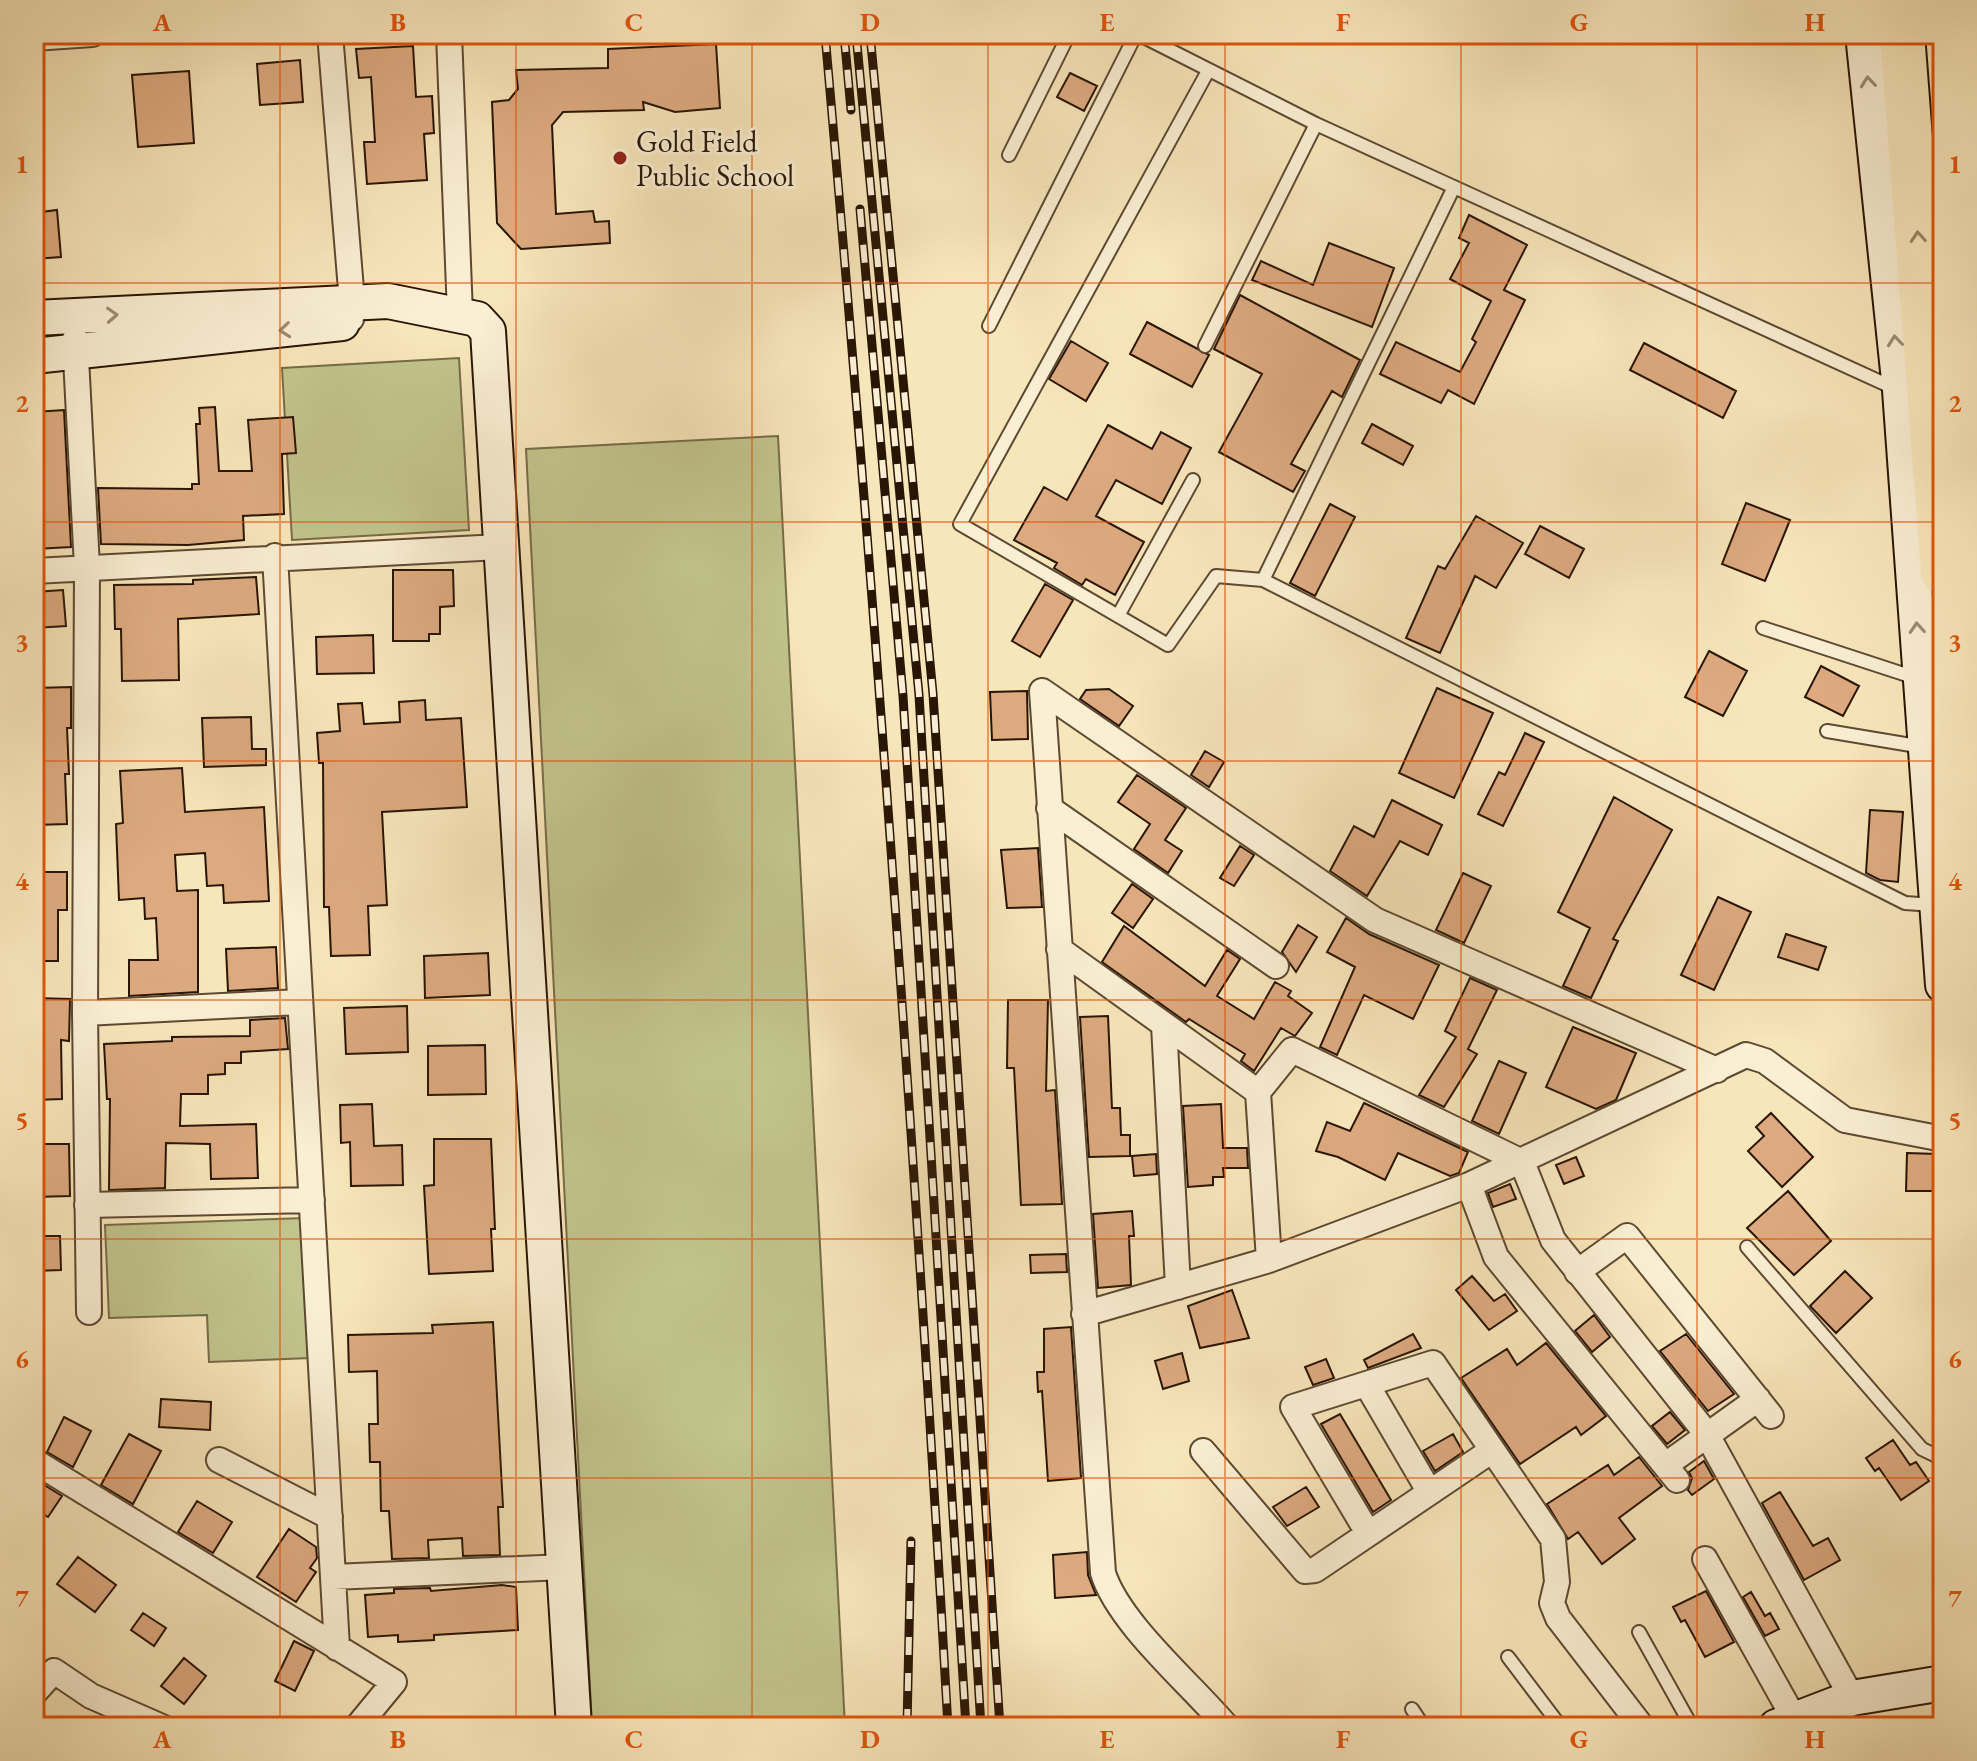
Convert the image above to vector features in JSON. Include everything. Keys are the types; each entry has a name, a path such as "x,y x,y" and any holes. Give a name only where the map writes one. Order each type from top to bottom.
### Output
{"highway":[{"path":"1902,34 1943,572"}],"street":[{"path":"34,38 92,34"},
{"path":"330,34 351,312"},
{"path":"449,34 460,314"},
{"path":"1863,34 1900,390 1943,985"},
{"path":"34,318 351,312 399,318 416,308 477,319 488,331 574,1727"},
{"path":"34,356 75,353 351,312"},
{"path":"75,317 87,567 85,1013 89,1312"},
{"path":"34,571 275,556 500,547"},
{"path":"275,556 337,1648"},
{"path":"1227,1727 1108,1590 1103,1573 1042,691 1375,920 1717,1070"},
{"path":"1049,808 1276,966"},
{"path":"1059,949 1258,1092"},
{"path":"85,1013 300,1002"},
{"path":"1164,1025 1178,1287"},
{"path":"1269,1260 1258,1092 1292,1050 1522,1162 1553,1240 1706,1433 1859,1696"},
{"path":"1084,1314 1269,1260 1469,1185 1746,1055 1765,1061 1845,1120 1943,1139"},
{"path":"1469,1185 1496,1257 1672,1472 1706,1433 1765,1407 1627,1236 1577,1272"},
{"path":"87,1205 312,1200"},
{"path":"1368,1533 1293,1407 1433,1363 1553,1539 1557,1582 1552,1603 1558,1618 1642,1727"},
{"path":"1367,1385 1429,1491"},
{"path":"1203,1451 1305,1571 1315,1570 1491,1451"},
{"path":"219,1460 330,1517"},
{"path":"34,1461 394,1682 357,1727"},
{"path":"1705,1559 1786,1723 1943,1662"},
{"path":"333,1577 564,1567"},
{"path":"34,1693 54,1671 91,1696 162,1727"},
{"path":"1859,1696 1943,1683"}],"lane":[{"path":"1009,155 1069,34"},
{"path":"989,326 1137,34 1316,124 1900,390"},
{"path":"1208,71 960,524 1168,645 1216,576 1263,580 1905,903 1938,905"},
{"path":"1205,346 1316,124"},
{"path":"1263,580 1454,187"},
{"path":"1119,614 1193,480"},
{"path":"1763,628 1921,680"},
{"path":"1827,731 1926,747"},
{"path":"1747,1247 1922,1449 1943,1459"},
{"path":"1639,1632 1692,1727"},
{"path":"1508,1657 1561,1727"},
{"path":"1412,1709 1424,1727"}],"green space":[{"path":"459,358 469,530 292,540 282,368"},
{"path":"778,436 845,1727 592,1727 526,449"},
{"path":"305,1218 310,1358 209,1362 207,1315 109,1318 105,1225"}],"building":[{"path":"716,44 720,108 675,112 643,102 644,110 563,112 552,125 556,214 593,211 595,222 609,221 610,243 521,249 497,223 492,102 509,100 518,89 516,70 608,68 608,49"},
{"path":"413,46 416,97 432,96 434,133 424,134 427,180 367,184 364,142 375,142 371,77 359,78 356,49"},
{"path":"300,60 303,102 260,105 257,64"},
{"path":"189,71 194,143 138,147 132,75"},
{"path":"1070,73 1097,86 1084,111 1057,97"},
{"path":"57,210 61,257 34,259 34,213"},
{"path":"1469,215 1527,245 1504,290 1525,300 1474,404 1448,390 1441,403 1380,374 1396,342 1460,372 1476,342 1472,339 1491,301 1450,279 1469,243 1459,238"},
{"path":"1329,243 1394,268 1372,327 1252,280 1261,261 1313,285"},
{"path":"1240,295 1360,360 1342,397 1332,391 1291,464 1305,471 1293,492 1219,452 1262,374 1214,349"},
{"path":"1147,322 1209,355 1192,387 1130,354"},
{"path":"1071,341 1108,363 1086,401 1049,379"},
{"path":"1644,343 1736,391 1723,418 1630,370"},
{"path":"215,407 219,471 252,471 248,420 293,417 296,453 282,454 284,514 243,516 244,540 188,545 101,544 98,488 192,489 192,484 199,484 196,424 200,424 199,408"},
{"path":"64,410 71,547 35,549 34,412"},
{"path":"1372,424 1413,446 1403,465 1362,443"},
{"path":"1108,425 1152,449 1161,432 1191,448 1162,504 1116,480 1096,516 1144,542 1115,595 1086,579 1082,585 1054,568 1057,563 1014,540 1044,487 1067,500"},
{"path":"1746,503 1790,520 1765,581 1722,564"},
{"path":"1330,504 1355,517 1315,596 1290,583"},
{"path":"1476,516 1523,543 1496,588 1475,576 1440,653 1406,638 1438,566 1445,569"},
{"path":"1540,526 1584,549 1569,578 1525,554"},
{"path":"393,570 453,570 454,606 440,607 440,634 429,634 429,641 393,641"},
{"path":"256,577 259,614 178,619 179,680 122,681 121,629 115,629 114,585 193,584 193,580"},
{"path":"1045,584 1073,600 1040,657 1012,641"},
{"path":"63,590 66,626 34,628 34,592"},
{"path":"373,635 374,673 317,674 316,637"},
{"path":"1709,651 1747,671 1723,716 1685,697"},
{"path":"1821,666 1859,686 1843,716 1805,697"},
{"path":"71,687 71,728 67,728 69,774 65,774 67,824 34,825 34,688"},
{"path":"1437,688 1493,713 1454,798 1399,773"},
{"path":"1109,689 1133,706 1119,726 1080,699 1086,690"},
{"path":"1027,691 1028,739 992,740 990,692"},
{"path":"425,700 426,720 461,718 467,807 382,812 387,905 368,906 370,955 331,956 329,907 324,907 323,763 319,763 317,733 340,731 338,704 362,703 364,724 400,722 399,702"},
{"path":"251,717 252,749 266,749 266,765 204,767 202,718"},
{"path":"1525,733 1544,742 1503,826 1478,814 1499,772 1505,775"},
{"path":"1205,751 1224,762 1209,787 1191,775"},
{"path":"182,768 185,812 264,807 269,901 224,903 223,885 207,886 205,853 175,855 177,891 198,890 198,992 129,996 129,960 158,960 156,918 145,919 144,898 119,900 116,824 123,823 120,771"},
{"path":"1137,775 1186,808 1165,840 1182,851 1168,873 1134,849 1150,824 1118,802"},
{"path":"1614,797 1672,830 1613,939 1618,941 1591,998 1563,986 1590,928 1558,912"},
{"path":"1392,800 1442,825 1428,855 1400,841 1367,896 1330,871 1354,826 1374,837"},
{"path":"1870,810 1903,812 1898,882 1880,880 1866,873"},
{"path":"1240,846 1254,855 1234,886 1220,878"},
{"path":"1038,848 1042,907 1007,908 1001,850"},
{"path":"34,872 67,872 67,910 58,910 58,961 34,961"},
{"path":"1463,873 1491,886 1464,943 1436,930"},
{"path":"1132,884 1153,899 1133,928 1112,913"},
{"path":"1718,897 1751,912 1714,990 1681,975"},
{"path":"1346,918 1369,934 1439,965 1413,1019 1364,995 1337,1055 1320,1047 1355,967 1327,952"},
{"path":"1298,925 1317,937 1296,972 1282,952"},
{"path":"1124,926 1205,986 1227,950 1240,959 1217,996 1254,1019 1275,982 1291,991 1288,996 1312,1013 1295,1036 1281,1028 1254,1071 1241,1061 1245,1054 1189,1019 1186,1022 1102,962"},
{"path":"1786,934 1826,947 1818,970 1778,957"},
{"path":"276,947 278,988 228,991 226,949"},
{"path":"488,953 490,995 425,998 424,956"},
{"path":"1470,978 1497,990 1468,1049 1477,1054 1444,1107 1419,1095 1456,1037 1445,1031"},
{"path":"34,998 70,999 69,1041 61,1040 62,1099 34,1100"},
{"path":"1008,1000 1048,1000 1046,1091 1055,1090 1062,1204 1021,1205 1014,1068 1007,1068"},
{"path":"407,1006 408,1052 346,1054 344,1008"},
{"path":"1108,1016 1112,1108 1120,1108 1121,1135 1130,1135 1130,1156 1089,1157 1080,1017"},
{"path":"285,1018 288,1049 241,1052 241,1063 225,1063 225,1074 208,1075 208,1094 181,1094 180,1126 256,1124 258,1178 211,1179 210,1144 166,1143 165,1188 109,1190 110,1099 107,1099 104,1044 172,1041 172,1037 250,1036 250,1020"},
{"path":"1573,1027 1636,1053 1616,1100 1596,1109 1546,1087"},
{"path":"485,1045 486,1094 428,1095 428,1046"},
{"path":"1499,1061 1526,1073 1499,1134 1472,1121"},
{"path":"1364,1103 1468,1152 1459,1173 1450,1176 1398,1153 1385,1180 1338,1157 1316,1151 1327,1122 1350,1131"},
{"path":"372,1104 374,1146 402,1145 403,1185 351,1186 350,1142 341,1143 340,1105"},
{"path":"1221,1104 1223,1148 1247,1148 1248,1168 1223,1168 1224,1177 1213,1177 1213,1185 1188,1187 1183,1106"},
{"path":"1771,1113 1813,1157 1782,1187 1748,1151 1764,1136 1756,1127"},
{"path":"434,1139 491,1139 495,1229 491,1229 493,1271 429,1274 424,1186 434,1185"},
{"path":"34,1144 69,1144 70,1196 34,1197"},
{"path":"1907,1153 1937,1154 1936,1191 1906,1191"},
{"path":"1156,1154 1157,1174 1134,1176 1132,1156"},
{"path":"1576,1157 1584,1176 1564,1184 1556,1165"},
{"path":"1510,1184 1516,1199 1493,1207 1488,1193"},
{"path":"1788,1191 1831,1241 1794,1275 1747,1228"},
{"path":"1132,1211 1134,1236 1129,1236 1131,1285 1098,1288 1093,1214"},
{"path":"34,1236 60,1236 61,1270 34,1271"},
{"path":"1066,1254 1067,1272 1031,1273 1030,1255"},
{"path":"1845,1271 1872,1298 1836,1333 1810,1306"},
{"path":"1472,1276 1494,1301 1505,1294 1517,1311 1489,1330 1456,1290"},
{"path":"1232,1290 1249,1338 1200,1348 1188,1306"},
{"path":"1594,1315 1610,1337 1592,1352 1575,1331"},
{"path":"493,1322 503,1507 498,1507 500,1555 463,1556 462,1538 428,1540 429,1558 392,1559 389,1511 381,1511 380,1462 370,1462 369,1424 378,1424 377,1371 349,1372 348,1335 433,1333 432,1325"},
{"path":"1071,1327 1081,1478 1048,1481 1042,1391 1038,1392 1037,1372 1044,1372 1044,1329"},
{"path":"1413,1334 1421,1348 1368,1368 1364,1360"},
{"path":"1686,1334 1734,1394 1708,1411 1660,1351"},
{"path":"1546,1343 1606,1416 1581,1435 1576,1427 1520,1464 1461,1378 1507,1349 1517,1365"},
{"path":"1182,1353 1189,1381 1163,1389 1155,1361"},
{"path":"1326,1359 1334,1378 1313,1385 1305,1367"},
{"path":"161,1399 211,1402 210,1430 159,1427"},
{"path":"1670,1412 1685,1430 1667,1444 1652,1426"},
{"path":"1340,1414 1391,1500 1373,1512 1321,1424"},
{"path":"64,1417 91,1431 73,1467 47,1452"},
{"path":"129,1434 161,1451 133,1504 101,1485"},
{"path":"1453,1434 1463,1452 1435,1471 1423,1451"},
{"path":"1893,1440 1910,1465 1916,1462 1929,1481 1901,1500 1879,1468 1875,1471 1866,1458"},
{"path":"1639,1457 1662,1486 1619,1518 1635,1539 1602,1564 1578,1532 1568,1539 1547,1504 1608,1465 1614,1475"},
{"path":"1704,1461 1714,1479 1692,1495 1688,1490 1692,1478 1689,1472"},
{"path":"36,1480 62,1496 48,1517 34,1509"},
{"path":"1306,1487 1319,1507 1287,1526 1273,1507"},
{"path":"1780,1492 1813,1546 1828,1538 1840,1560 1804,1580 1762,1503"},
{"path":"197,1501 232,1522 213,1553 178,1532"},
{"path":"289,1529 316,1547 317,1558 310,1568 316,1572 296,1602 257,1577"},
{"path":"1087,1552 1088,1575 1096,1595 1055,1598 1053,1555"},
{"path":"78,1557 116,1585 95,1612 57,1584"},
{"path":"502,1585 516,1587 518,1630 434,1635 434,1640 398,1642 398,1635 368,1637 365,1595 394,1593 394,1589 430,1588 431,1591"},
{"path":"1706,1591 1734,1642 1705,1657 1685,1620 1681,1622 1673,1607"},
{"path":"1751,1592 1765,1616 1770,1613 1779,1629 1765,1636 1743,1597"},
{"path":"143,1613 166,1628 154,1646 131,1630"},
{"path":"294,1641 314,1651 295,1691 275,1681"},
{"path":"184,1658 206,1676 184,1704 161,1686"}],"railway":[{"path":"825,34 893,880 948,1727"},
{"path":"844,34 851,110"},
{"path":"856,34 919,695 981,1727"},
{"path":"870,34 933,694 1000,1727"},
{"path":"860,209 903,696 966,1727"},
{"path":"907,1727 911,1541"}],"place":[{"name":"Gold Field Public School","path":"620,158"}]}
